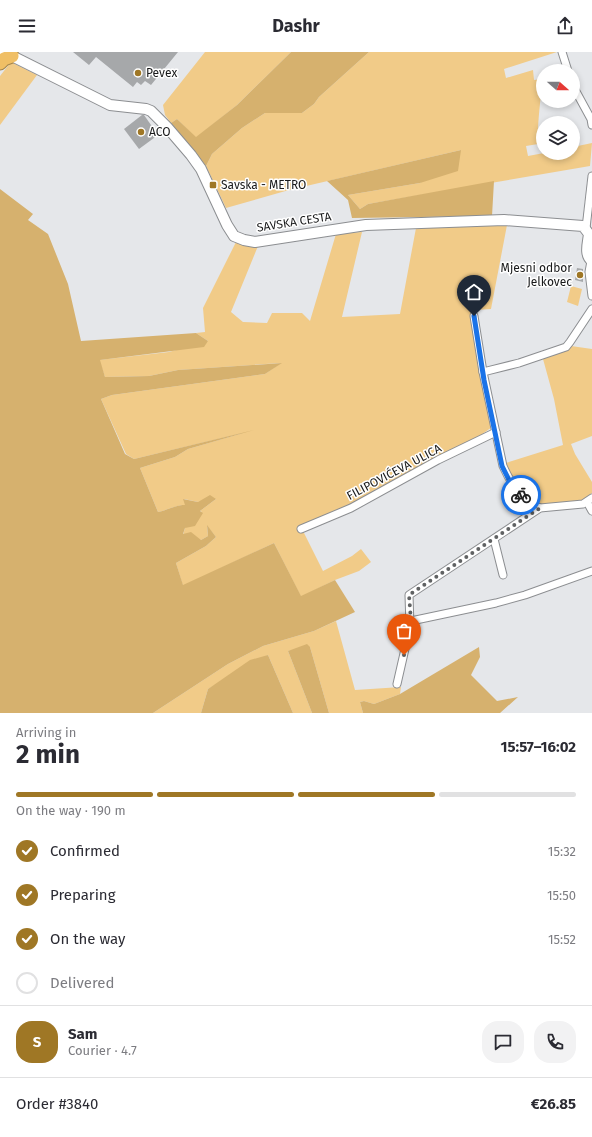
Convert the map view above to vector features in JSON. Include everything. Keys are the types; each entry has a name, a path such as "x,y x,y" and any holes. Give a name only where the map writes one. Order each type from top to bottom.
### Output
{"highway":[{"path":"0,63 12,53"}],"street":[{"path":"562,52 566,64"},
{"name":"SAVSKA CESTA","path":"12,53 24,62 110,105 146,109 151,111 191,154 204,174 227,225 234,236 244,240 255,242 310,232 366,225 497,220 575,225 586,228"},
{"path":"580,99 591,119 592,125"},
{"path":"592,176 586,228 589,234 587,253 592,261 590,272 592,296"},
{"path":"483,372 525,361 566,346 592,309"},
{"path":"474,316 483,372 502,466 509,480 528,501 540,508"},
{"name":"FILIPOVIĆEVA ULICA","path":"302,529 351,508 438,460 496,432"},
{"path":"397,684 411,621 409,595 540,508 589,500 592,511"},
{"path":"494,539 503,575"},
{"path":"411,621 496,603 592,571"}],"shaded area":[{"path":"205,52 291,52 237,105 196,138 177,119 171,123 165,115 163,105"},
{"path":"291,52 369,52 319,97 314,104 302,113 265,113 242,128 212,154 206,166 171,123 177,119 196,137 237,105"},
{"path":"369,52 557,52 504,69 506,78 533,70 534,80 536,80 536,108 540,108 539,116 536,116 536,144 526,146 528,156 536,154 536,160 580,160 580,146 592,143 590,166 368,204 360,209 348,195 420,183 461,150 289,190 226,208 206,166 212,154 242,128 265,113 302,113 314,104 319,97"},
{"path":"11,62 37,75 0,125 0,76"},
{"path":"461,150 458,171 420,183 348,195 360,209 368,204 494,181 492,216 352,218 348,200 327,181"},
{"path":"0,189 33,214 28,220 48,234 68,284 81,341 196,333 208,341 204,347 100,360 105,377 149,376 178,370 282,363 265,374 112,395 101,399 125,454 134,459 254,430 188,449 175,457 140,468 158,512 185,505 183,499 198,502 210,495 216,499 200,511 203,513 195,526 185,528 183,534 191,532 201,540 208,536 207,525 216,537 206,546 176,563 183,585 274,543 301,596 335,580 355,612 314,631 263,646 228,664 153,713 0,713"},
{"path":"507,225 491,309 476,310 472,315 492,427 481,435 371,495 301,527 323,571 352,556 361,549 371,562 359,571 335,580 301,597 274,543 183,586 176,563 206,546 216,537 207,526 208,536 201,540 183,535 185,528 202,512 200,511 216,499 198,502 184,499 186,505 158,512 140,468 175,457 188,449 243,433 134,459 126,454 101,399 112,395 265,374 281,363 178,370 149,376 105,377 99,360 169,352 208,341 196,333 205,332 203,308 236,242 258,246 231,312 243,322 267,323 272,313 302,313 310,321 336,234 362,232 342,317 400,314 416,228"},
{"path":"571,286 582,289 578,306 567,302"},
{"path":"571,346 592,349 592,436 571,444 575,454 592,482 592,493 581,501 546,505 537,504 523,493 512,480 506,463 563,445 554,399 543,359"},
{"path":"336,621 355,690 401,687 400,694 374,704 364,701 360,702 363,713 329,713 310,647 288,651 312,713 293,713 268,655 208,689 201,713 153,713 228,664 263,646 314,631"},
{"path":"307,644 310,647 329,713 312,713 288,651"},
{"path":"479,647 480,657 471,675 497,701 518,697 500,713 363,713 360,702 364,701 374,704 400,694"},
{"path":"268,655 293,713 201,713 208,689 250,660"}],"building":[{"name":"Pevex","path":"73,52 178,52 151,85 145,81 141,85 137,82 133,87 96,57 89,65"},
{"name":"ACO","path":"144,115 158,135 139,149 124,129"},
{"name":"Mjesni odbor Jelkovec","path":"577,268 583,269 583,282 575,280"}],"way so far":[{"path":"404,655 411,621 409,595 540,508 534,506 521,495"}],"place":[{"name":"Pevex","path":"138,73"},
{"name":"ACO","path":"141,132"},
{"name":"Savska - METRO","path":"213,185"},
{"name":"Mjesni odbor Jelkovec","path":"580,275"}],"route":[{"path":"474,316 484,380 494,421 502,466 512,485 521,495"}]}
